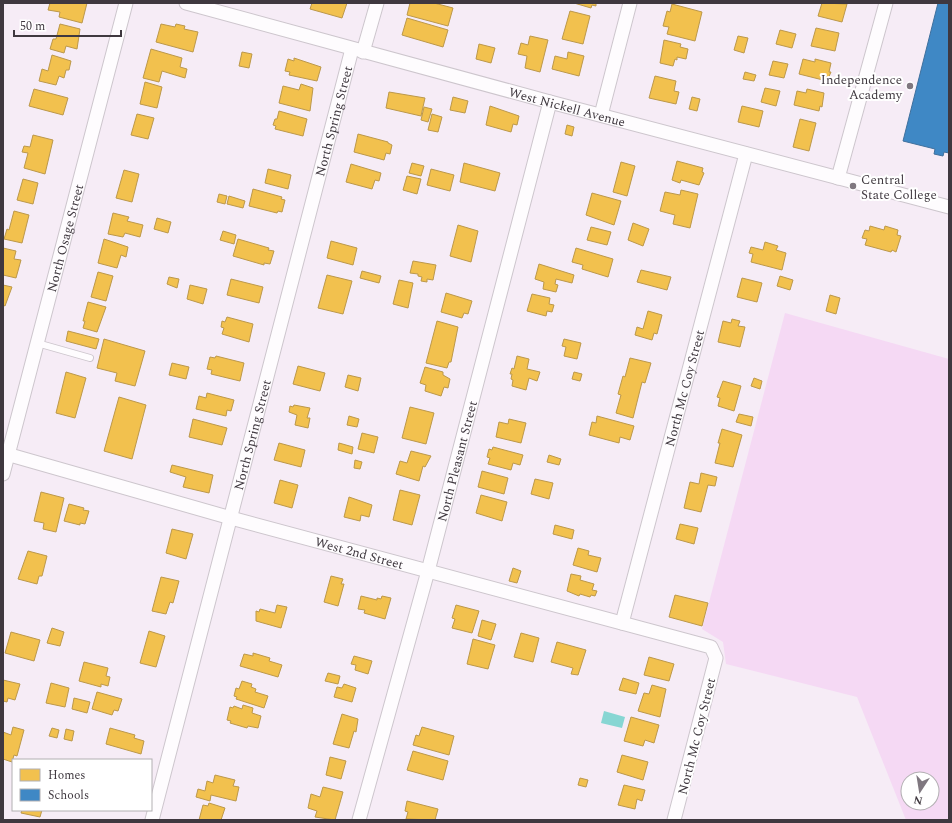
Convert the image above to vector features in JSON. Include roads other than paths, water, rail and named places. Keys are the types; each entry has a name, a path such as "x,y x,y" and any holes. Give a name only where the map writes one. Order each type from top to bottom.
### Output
{"street":[{"name":"North Osage Street","path":"3,474 6,454 37,343 126,3"},
{"name":"West Nickell Avenue","path":"186,3 550,102 949,207"},
{"name":"North Spring Street","path":"152,820 231,518 357,50 377,3"},
{"path":"601,115 630,3"},
{"path":"838,178 886,3"},
{"name":"North Pleasant Street","path":"359,820 428,571 550,102"},
{"name":"North Mc Coy Street","path":"622,623 746,154"},
{"name":"West 2nd Street","path":"6,454 231,518 702,644 711,648 714,653"},
{"name":"North Mc Coy Street","path":"674,820 716,658 714,653"}],"lane":[{"path":"37,343 90,358"}],"place":[{"name":"Independence Academy","path":"910,86"},
{"name":"Central State College","path":"853,186"}]}
